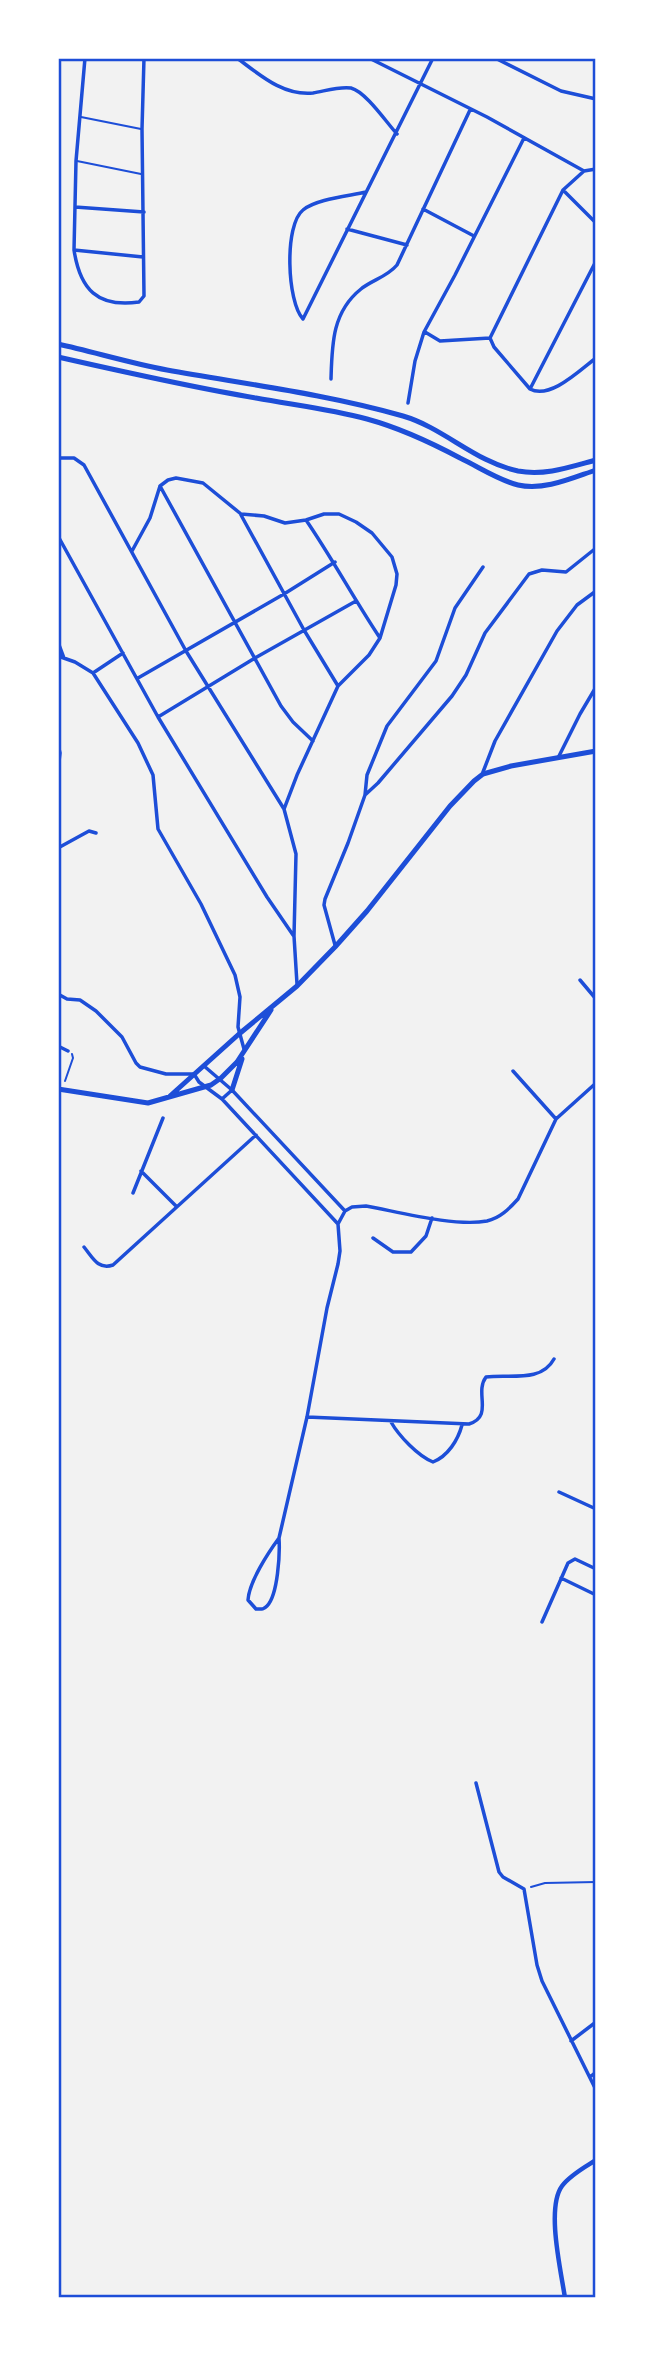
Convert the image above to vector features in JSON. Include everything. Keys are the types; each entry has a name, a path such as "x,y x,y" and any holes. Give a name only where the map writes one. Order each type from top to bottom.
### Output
{"main road":[{"path":"58,344 125,362 304,394 404,416 492,463 520,471 549,472 596,460"},
{"path":"58,357 368,419 428,441 517,485 551,484 596,470"},
{"path":"170,1096 297,986 335,947 450,806 483,774 596,751"},
{"path":"60,1089 148,1103 206,1087 221,1079 275,1005"},
{"path":"232,1090 244,1051"}],"street":[{"path":"85,58 76,161 74,250 85,285 93,294 115,303 135,303 142,300 144,58"},
{"path":"237,58 269,82 287,90 302,93 344,88 356,91 397,134"},
{"path":"369,58 584,170 596,169"},
{"path":"366,192 304,208 293,225 290,274 295,303 300,315 305,318 433,58"},
{"path":"495,58 561,91 596,99"},
{"path":"331,379 333,332 340,315 362,288 391,272 397,265 470,110"},
{"path":"408,403 415,361 424,332 524,138"},
{"path":"490,338 563,190 584,170"},
{"path":"563,190 596,223"},
{"path":"75,207 144,212"},
{"path":"423,209 474,237"},
{"path":"347,229 407,245"},
{"path":"74,250 143,257"},
{"path":"530,389 596,261"},
{"path":"424,332 440,341 490,338"},
{"path":"490,338 494,347 530,389 536,392 549,392 596,358"},
{"path":"58,458 74,458 84,465 186,651 284,809 296,854 294,936 297,986"},
{"path":"132,551 150,519 160,486 176,478 203,484 241,514 304,630 338,686"},
{"path":"160,486 281,706 313,741"},
{"path":"241,514 264,516 279,522 339,514 372,533 392,557 397,574 380,638 369,655 338,686 284,809"},
{"path":"306,520 335,562 380,638"},
{"path":"58,536 158,717 278,915 294,936"},
{"path":"365,795 452,696 466,675 485,633 529,574 542,570 566,572 596,548"},
{"path":"138,678 335,562"},
{"path":"335,947 324,899 365,795 367,775 387,726 436,661 455,608 483,567"},
{"path":"483,774 495,741 557,631 577,605 596,591"},
{"path":"158,717 356,601"},
{"path":"58,642 64,658"},
{"path":"93,673 124,653"},
{"path":"58,656 93,673 138,743 153,775 158,828 230,961 239,989 239,1034 244,1051"},
{"path":"559,757 596,687"},
{"path":"58,745 58,770"},
{"path":"58,848 89,831 96,833"},
{"path":"580,980 596,999"},
{"path":"58,994 67,999 80,1000 96,1012 122,1037 140,1067 166,1074 194,1074 199,1082 222,1099 338,1224"},
{"path":"58,1046 68,1051"},
{"path":"204,1066 232,1090 345,1211"},
{"path":"513,1071 556,1119"},
{"path":"279,1538 247,1596 250,1605 256,1609 262,1609 271,1599 280,1558 279,1538 338,1264 338,1224 345,1211 352,1207 366,1206 468,1222 495,1218 509,1210 523,1191 556,1119 596,1083"},
{"path":"222,1099 232,1090"},
{"path":"133,1193 163,1118"},
{"path":"84,1247 99,1265 113,1265 256,1135"},
{"path":"141,1171 176,1206"},
{"path":"373,1238 393,1252 411,1252 426,1236 432,1218"},
{"path":"307,1417 462,1425 475,1422 482,1416 482,1384 486,1377 539,1374 550,1366 554,1359"},
{"path":"391,1422 400,1435 426,1459 433,1462 438,1461 453,1445 462,1425"},
{"path":"559,1492 596,1508"},
{"path":"542,1622 571,1560 579,1560 596,1569"},
{"path":"561,1578 596,1595"},
{"path":"476,1783 499,1872 524,1889 537,1965 545,1989 596,2090"},
{"path":"571,2041 596,2022"},
{"path":"590,2077 596,2072"},
{"path":"565,2298 557,2241 556,2197 565,2183 596,2160"}],"lane":[{"path":"80,117 142,130"},
{"path":"76,161 143,174"}],"path":[{"path":"60,1089 73,1058 68,1051"},
{"path":"524,1889 545,1883 596,1882"}]}
